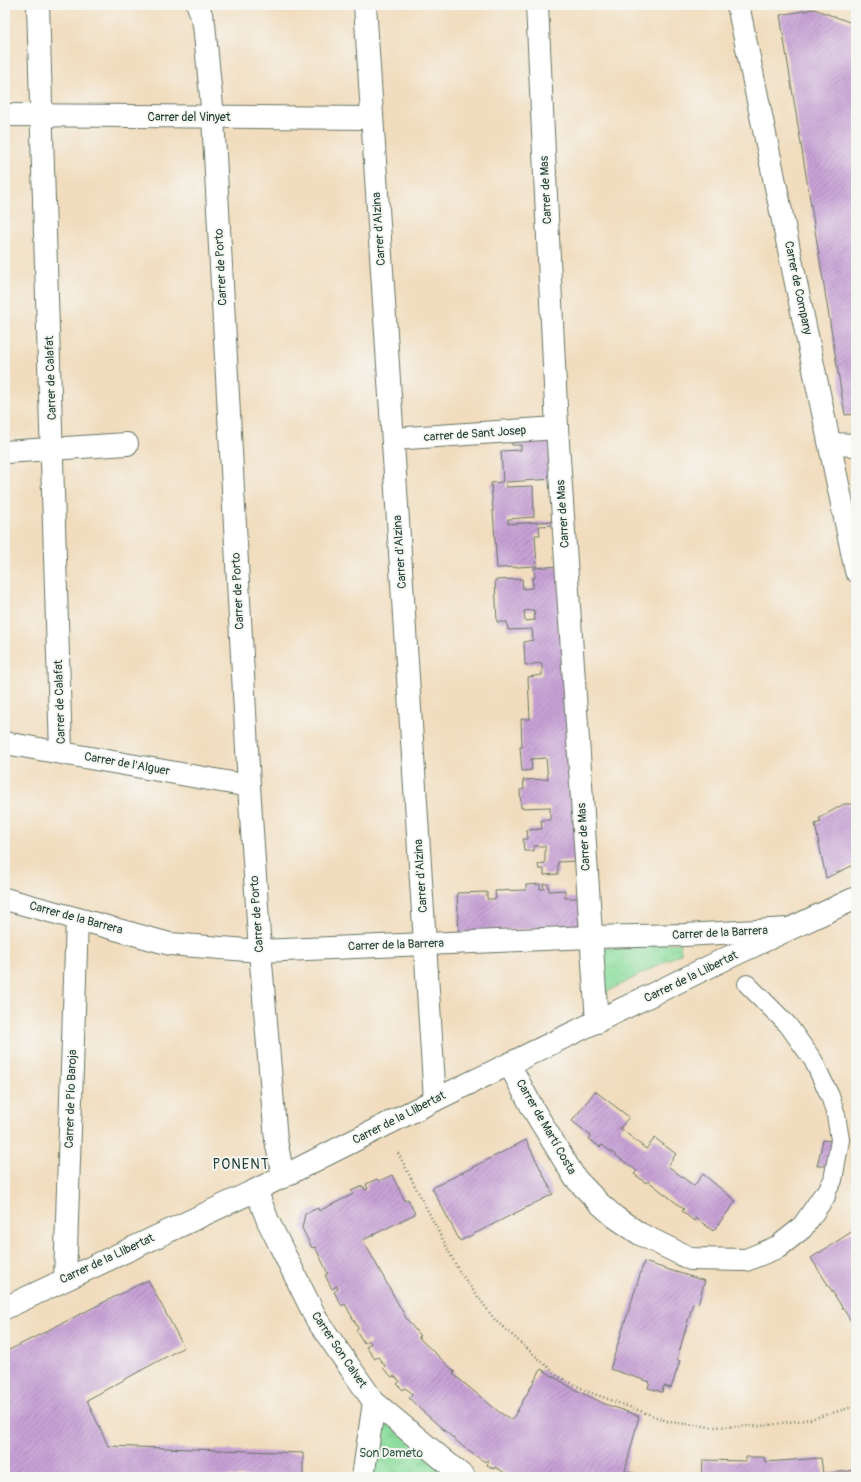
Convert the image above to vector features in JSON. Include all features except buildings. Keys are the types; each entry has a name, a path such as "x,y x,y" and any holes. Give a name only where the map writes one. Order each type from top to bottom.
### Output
{"street":[{"name":"Carrer de Calafat","path":"38,5 43,116 61,752"},
{"name":"Carrer de Porto","path":"198,5 204,24 213,117 249,786 260,951 276,1140 283,1177"},
{"name":"Carrer d'Alzina","path":"365,5 435,1100"},
{"name":"Carrer de Mas","path":"537,5 557,428 590,936 597,1022"},
{"name":"Carrer de Company","path":"738,5 856,571"},
{"name":"Carrer del Vinyet","path":"5,115 372,118"},
{"name":"carrer de Sant Josep","path":"392,439 557,428"},
{"path":"5,452 127,444"},
{"path":"830,444 856,445"},
{"name":"Carrer de l'Alguer","path":"5,742 249,786"},
{"name":"Carrer de la Llibertat","path":"5,1308 283,1177 435,1100 725,959 793,929 856,898"},
{"name":"Carrer de la Barrera","path":"5,899 170,944 260,951 590,936 685,935 793,929"},
{"name":"Carrer de Pío Baroja","path":"65,1279 78,918"},
{"path":"747,984 788,1025 813,1060 830,1096 836,1115 840,1140 833,1180 824,1196"},
{"name":"Carrer de Martí Costa","path":"509,1064 533,1109 575,1178 599,1203 640,1234 691,1258 746,1260 778,1247 802,1228 824,1196"},
{"name":"Carrer Son Calvet","path":"256,1190 268,1221 317,1320 374,1402 464,1477"},
{"path":"363,1477 374,1402"}],"path":[{"path":"398,1153 459,1271 495,1320 558,1376 589,1392 670,1422 711,1427 761,1426 811,1419 856,1406"}],"green space":[{"path":"680,943 681,953 599,996 596,949"},
{"name":"Son Dameto","path":"373,1411 464,1477 357,1477"}],"district":[{"name":"PONENT","path":"241,1164"}]}
